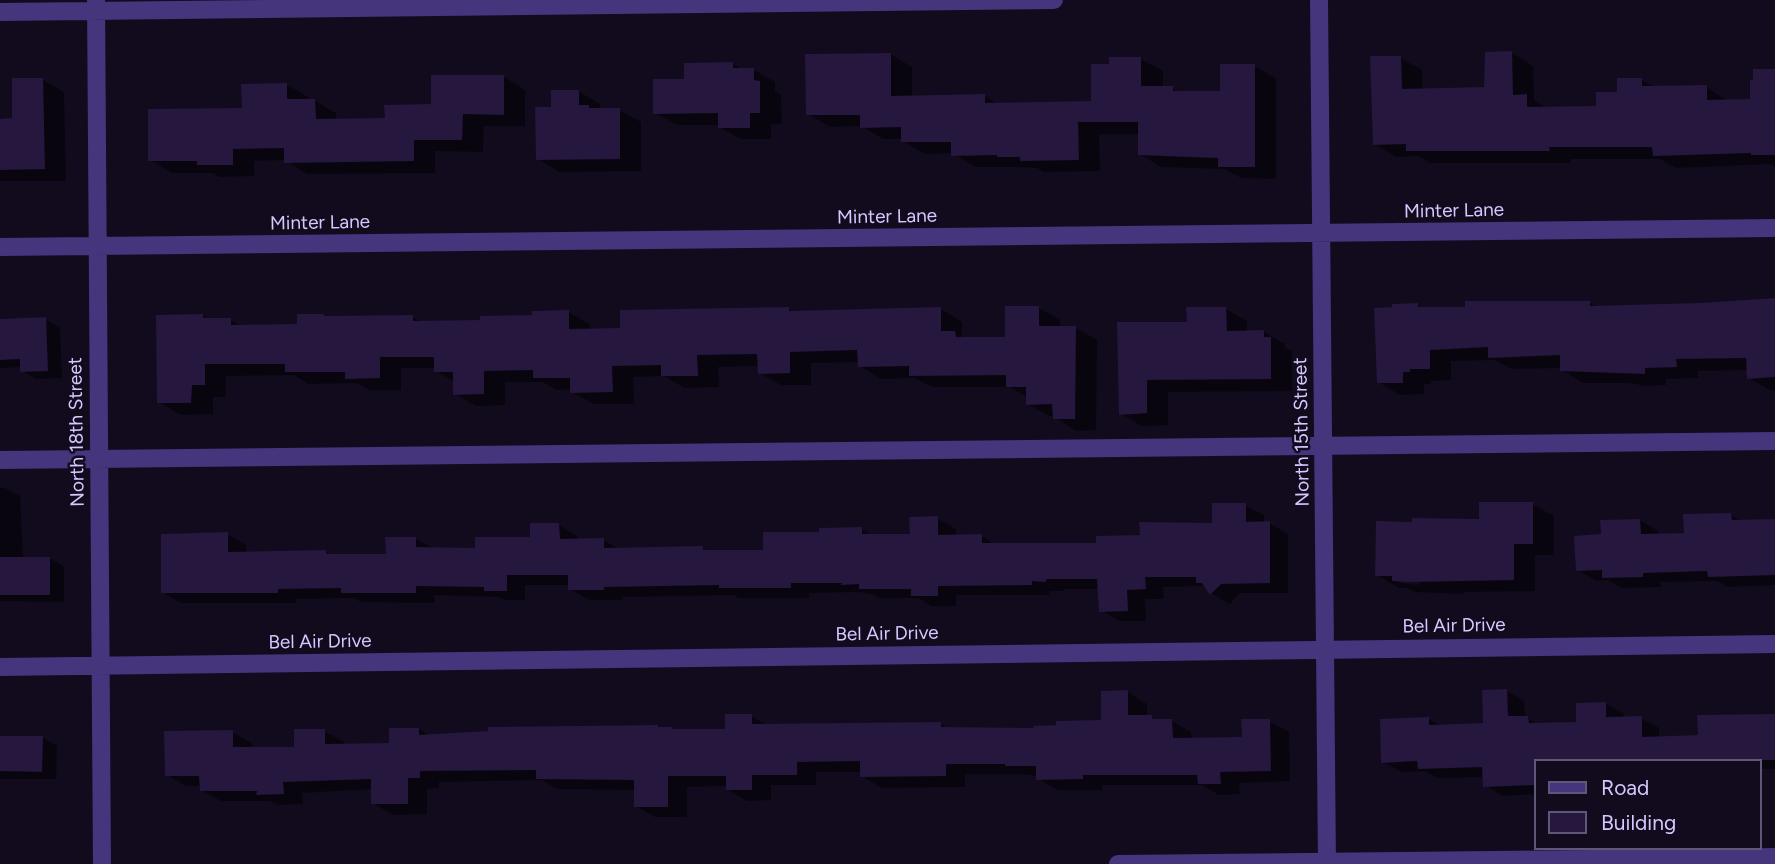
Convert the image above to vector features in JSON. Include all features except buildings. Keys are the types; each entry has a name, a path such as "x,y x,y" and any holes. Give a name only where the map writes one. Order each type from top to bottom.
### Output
{"street":[{"path":"0,12 96,6 1054,0"},
{"name":"North 15th Street","path":"1319,0 1327,863"},
{"name":"North 18th Street","path":"96,6 102,864"},
{"name":"Minter Lane","path":"0,247 1775,229"},
{"path":"0,460 1775,440"},
{"name":"Bel Air Drive","path":"0,667 1775,644"},
{"path":"1118,864 1775,857"}]}
